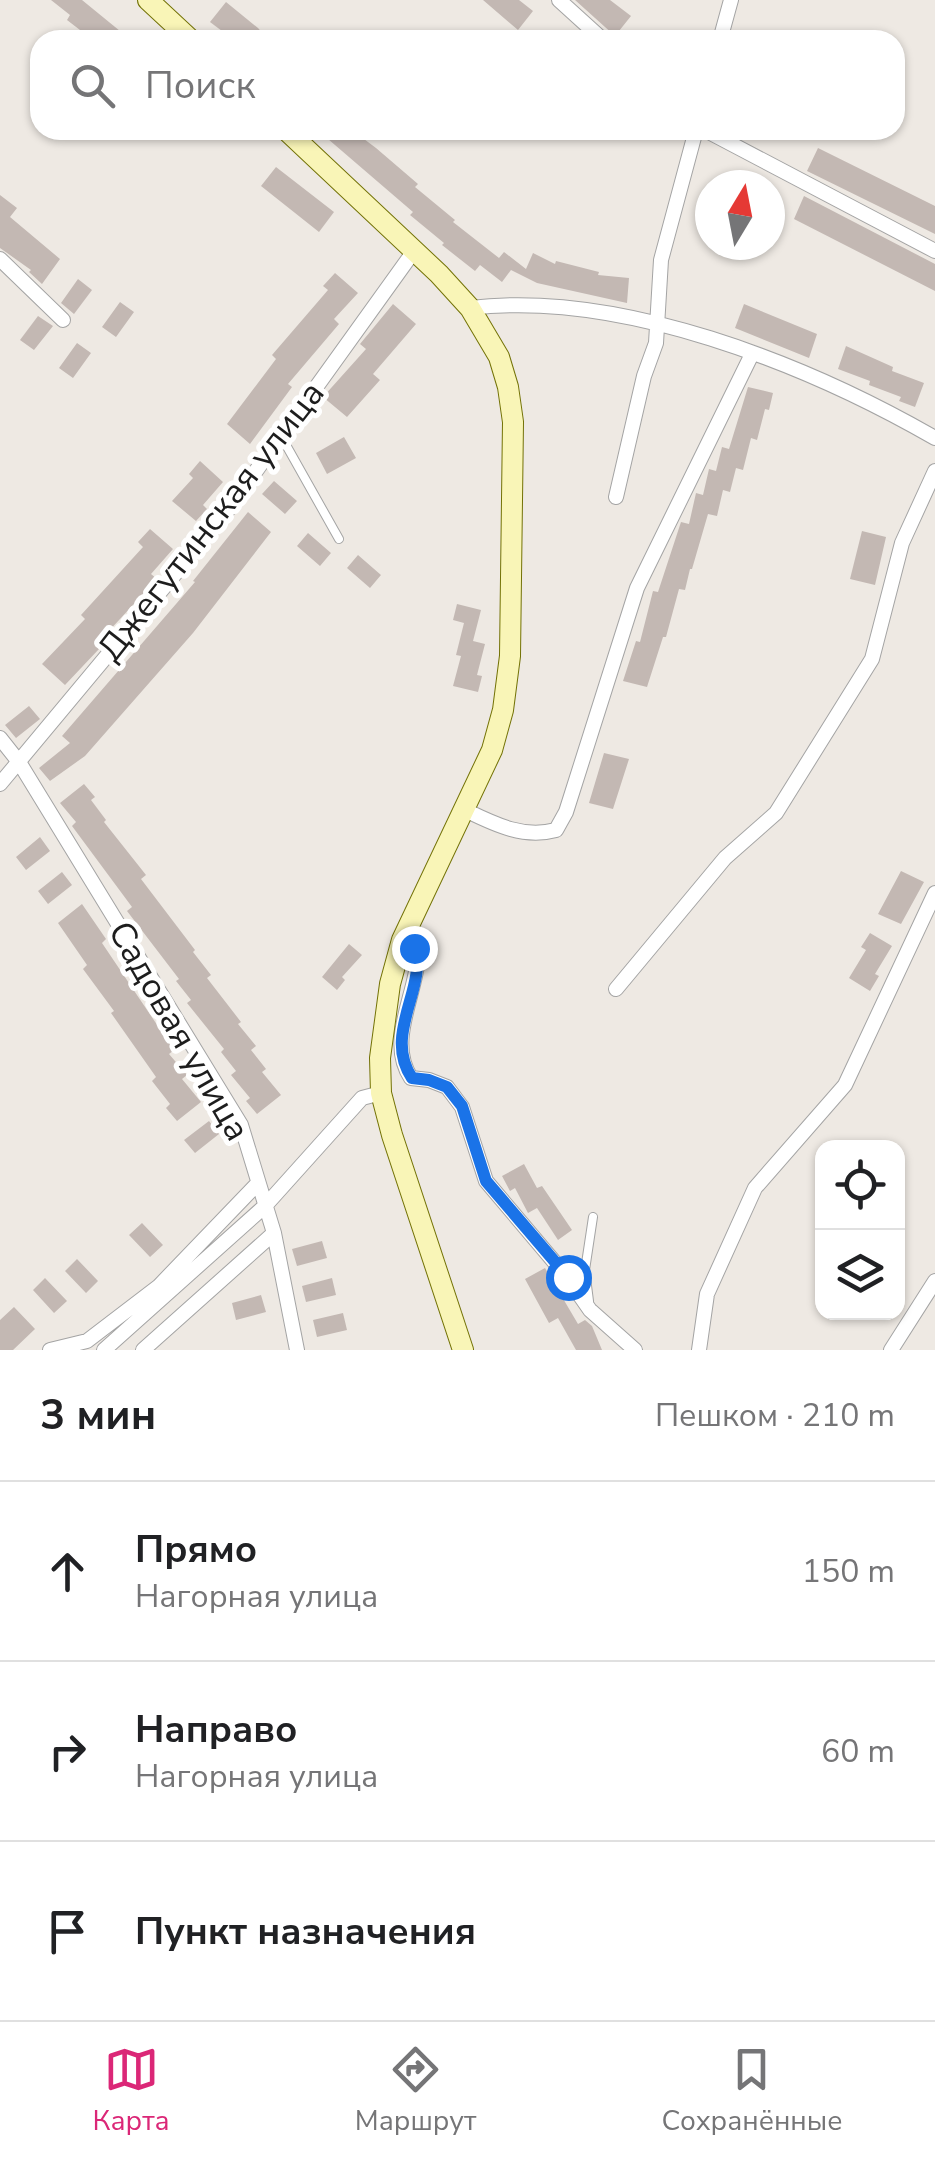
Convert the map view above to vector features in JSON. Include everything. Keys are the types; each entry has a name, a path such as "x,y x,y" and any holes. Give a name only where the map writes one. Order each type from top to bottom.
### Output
{"main road":[{"path":"148,0 180,30"},
{"path":"297,140 470,308 499,357 513,422 510,656 503,710 492,750 402,940 384,1021 381,1093 464,1350"}],"street":[{"path":"559,0 592,30"},
{"path":"723,30 731,0"},
{"path":"616,497 644,376 656,344 661,260 693,140"},
{"path":"724,140 935,251"},
{"name":"Джегутинская улица","path":"0,784 226,514 414,251"},
{"path":"2,267 64,320"},
{"path":"470,308 522,305 655,321 752,354 878,406 935,438"},
{"path":"465,810 498,826 538,835 556,830 566,812 637,588 752,354"},
{"path":"616,989 725,858 776,814 872,659 902,544 935,471"},
{"name":"Садовая улица","path":"0,738 19,762 241,1125 274,1233 297,1350"},
{"path":"699,1350 707,1294 755,1188 845,1085 935,893"},
{"path":"402,940 414,948 418,958 402,1042 402,1063 412,1078 447,1087 462,1106 486,1181 568,1277 590,1310 635,1350"},
{"path":"104,1350 265,1206 362,1098 381,1093"},
{"path":"50,1350 87,1341 159,1286 258,1183"},
{"path":"143,1350 274,1233"},
{"path":"891,1350 935,1281"}],"lane":[{"path":"281,436 339,539"},
{"path":"590,1310 585,1270 593,1217"}],"building":[{"path":"51,0 82,0 119,30 80,30 67,20 70,15"},
{"path":"483,0 519,0 533,11 518,30"},
{"path":"575,0 610,0 631,16 620,30 608,30"},
{"path":"226,2 260,30 221,30 210,22"},
{"path":"329,140 365,140 418,184 415,187 453,222 499,258 504,252 526,269 533,253 555,264 556,261 599,272 598,275 629,278 627,303 537,283 511,270 502,282 480,265 475,271 410,215 413,212"},
{"path":"818,148 935,206 935,234 807,171"},
{"path":"276,167 334,212 319,232 261,186"},
{"path":"0,195 17,208 10,217 60,259 42,284 31,270 0,248"},
{"path":"804,196 935,264 935,291 794,219"},
{"path":"335,273 358,293 334,319 339,324 288,384 292,387 250,444 227,424 276,359 272,355 328,290 323,286"},
{"path":"78,279 92,290 74,314 61,303"},
{"path":"120,302 134,312 116,337 102,327"},
{"path":"393,304 416,324 373,374 380,380 347,417 323,397 366,349 360,344"},
{"path":"744,304 817,334 809,358 735,328"},
{"path":"38,316 53,326 34,350 20,340"},
{"path":"77,343 91,353 73,378 59,368"},
{"path":"846,346 924,383 915,407 869,385 870,381 838,369"},
{"path":"748,387 773,393 757,440 751,438 743,470 736,468 730,492 723,490 717,516 708,514 685,590 679,589 647,687 623,681 681,522 689,524 696,493 703,495 709,469 716,471 722,447 729,449"},
{"path":"344,437 356,458 327,474 316,453"},
{"path":"200,461 223,482 203,505 207,509 196,521 172,501 193,478 189,474"},
{"path":"274,481 297,501 285,514 262,494"},
{"path":"248,512 271,532 193,633 85,756 50,781 39,768 70,743 62,736 195,582"},
{"path":"150,529 173,549 151,574 157,579 65,685 42,664 85,619 81,615 143,547 138,542"},
{"path":"862,531 886,537 875,585 850,579"},
{"path":"308,533 331,553 320,566 297,546"},
{"path":"358,555 381,575 370,588 347,568"},
{"path":"457,604 481,610 473,641 485,644 477,675 482,676 478,692 453,686 464,623 453,620"},
{"path":"29,706 40,719 16,738 5,725"},
{"path":"604,753 629,759 613,809 589,803"},
{"path":"84,784 95,797 91,800 104,822 146,875 141,879 195,950 211,975 207,978 256,1046 251,1050 266,1069 262,1072 281,1095 257,1114 246,1101 250,1098 231,1075 236,1071 221,1052 224,1049 187,1003 191,1000 176,981 179,979 127,911 132,907 72,826 76,822 60,803"},
{"path":"40,837 50,851 26,870 16,857"},
{"path":"901,871 924,882 901,924 878,914"},
{"path":"62,872 72,885 48,904 38,891"},
{"path":"82,904 106,939 102,943 174,1050 169,1054 187,1075 182,1079 201,1102 177,1121 166,1108 170,1104 152,1081 156,1077 83,969 87,965 58,923"},
{"path":"870,933 892,946 870,991 849,978 866,950 861,947"},
{"path":"349,944 362,955 342,977 345,980 337,990 322,977"},
{"path":"209,1121 219,1134 195,1153 184,1140"},
{"path":"524,1164 537,1188 542,1186 572,1230 558,1240 537,1208 528,1213 515,1188 510,1191 502,1176"},
{"path":"142,1223 163,1245 150,1257 129,1235"},
{"path":"322,1241 327,1258 297,1266 292,1249"},
{"path":"77,1259 98,1281 86,1293 65,1271"},
{"path":"545,1268 578,1324 585,1320 592,1326 602,1350 576,1350 558,1318 549,1323 525,1279"},
{"path":"45,1278 67,1301 54,1313 33,1290"},
{"path":"332,1278 336,1295 306,1302 302,1286"},
{"path":"261,1295 266,1312 236,1320 232,1303"},
{"path":"14,1307 35,1329 13,1350 0,1350 0,1320"},
{"path":"343,1313 347,1330 317,1337 313,1320"}],"route":[{"path":"414,948 417,971 409,995 402,1063 412,1078 447,1087 462,1106 486,1181 568,1277"}]}
